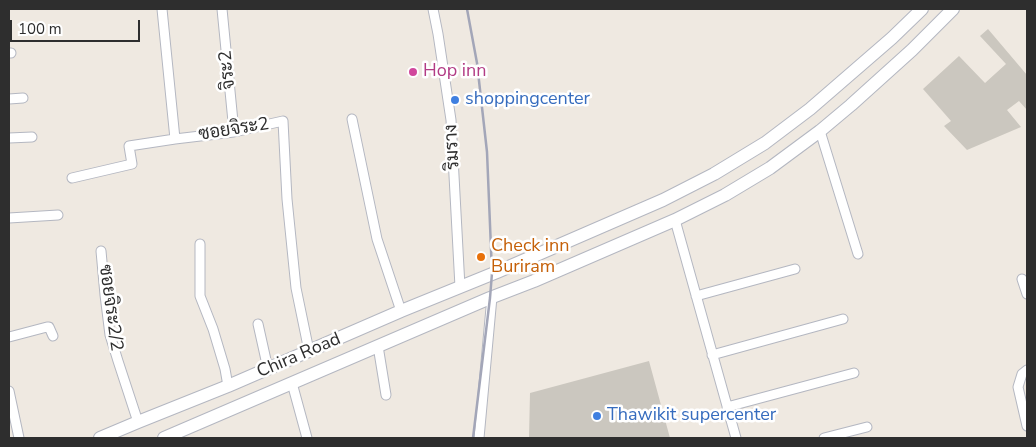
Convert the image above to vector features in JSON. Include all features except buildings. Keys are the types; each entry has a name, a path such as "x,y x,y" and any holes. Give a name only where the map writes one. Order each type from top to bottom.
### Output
{"main road":[{"name":"Chira Road","path":"100,438 228,386 496,272 662,200 714,174 765,143 810,109 892,38 922,9"},
{"name":"Chira Road","path":"164,438 675,220 725,195 770,168 820,131 912,50 953,9"},
{"path":"496,272 496,296"}],"street":[{"name":"ซอยจิระ2","path":"162,9 175,139 234,132 283,122 287,199 296,288 309,351"},
{"name":"จิระ2","path":"222,9 234,132"},
{"name":"ริมราง","path":"433,9 451,120 460,287"},
{"path":"9,98 23,98"},
{"path":"352,119 377,239 402,311"},
{"path":"820,131 858,254"},
{"path":"9,138 32,137"},
{"path":"72,178 132,164 129,146 175,139"},
{"path":"9,218 58,215"},
{"path":"675,220 736,438"},
{"path":"200,244 200,296 213,329 228,386"},
{"name":"ซอยจิระ2/2","path":"102,251 110,336 138,422"},
{"path":"696,296 795,269"},
{"path":"1022,279 1027,294"},
{"path":"479,438 496,296"},
{"path":"712,354 843,319"},
{"path":"258,324 268,369"},
{"path":"9,337 47,327 49,327 52,336"},
{"path":"378,346 386,395"},
{"path":"1027,370 1022,374 1018,387 1027,426"},
{"path":"727,407 854,373"},
{"path":"292,383 308,438"},
{"path":"9,390 19,438"},
{"path":"824,438 868,427"}],"railway":[{"path":"467,9 477,63 487,152 492,273 473,438"}],"place":[{"name":"Hop inn","path":"413,72"},
{"name":"shoppingcenter","path":"455,100"},
{"name":"Check inn Buriram","path":"481,257"},
{"name":"Thawikit supercenter","path":"597,416"}]}
